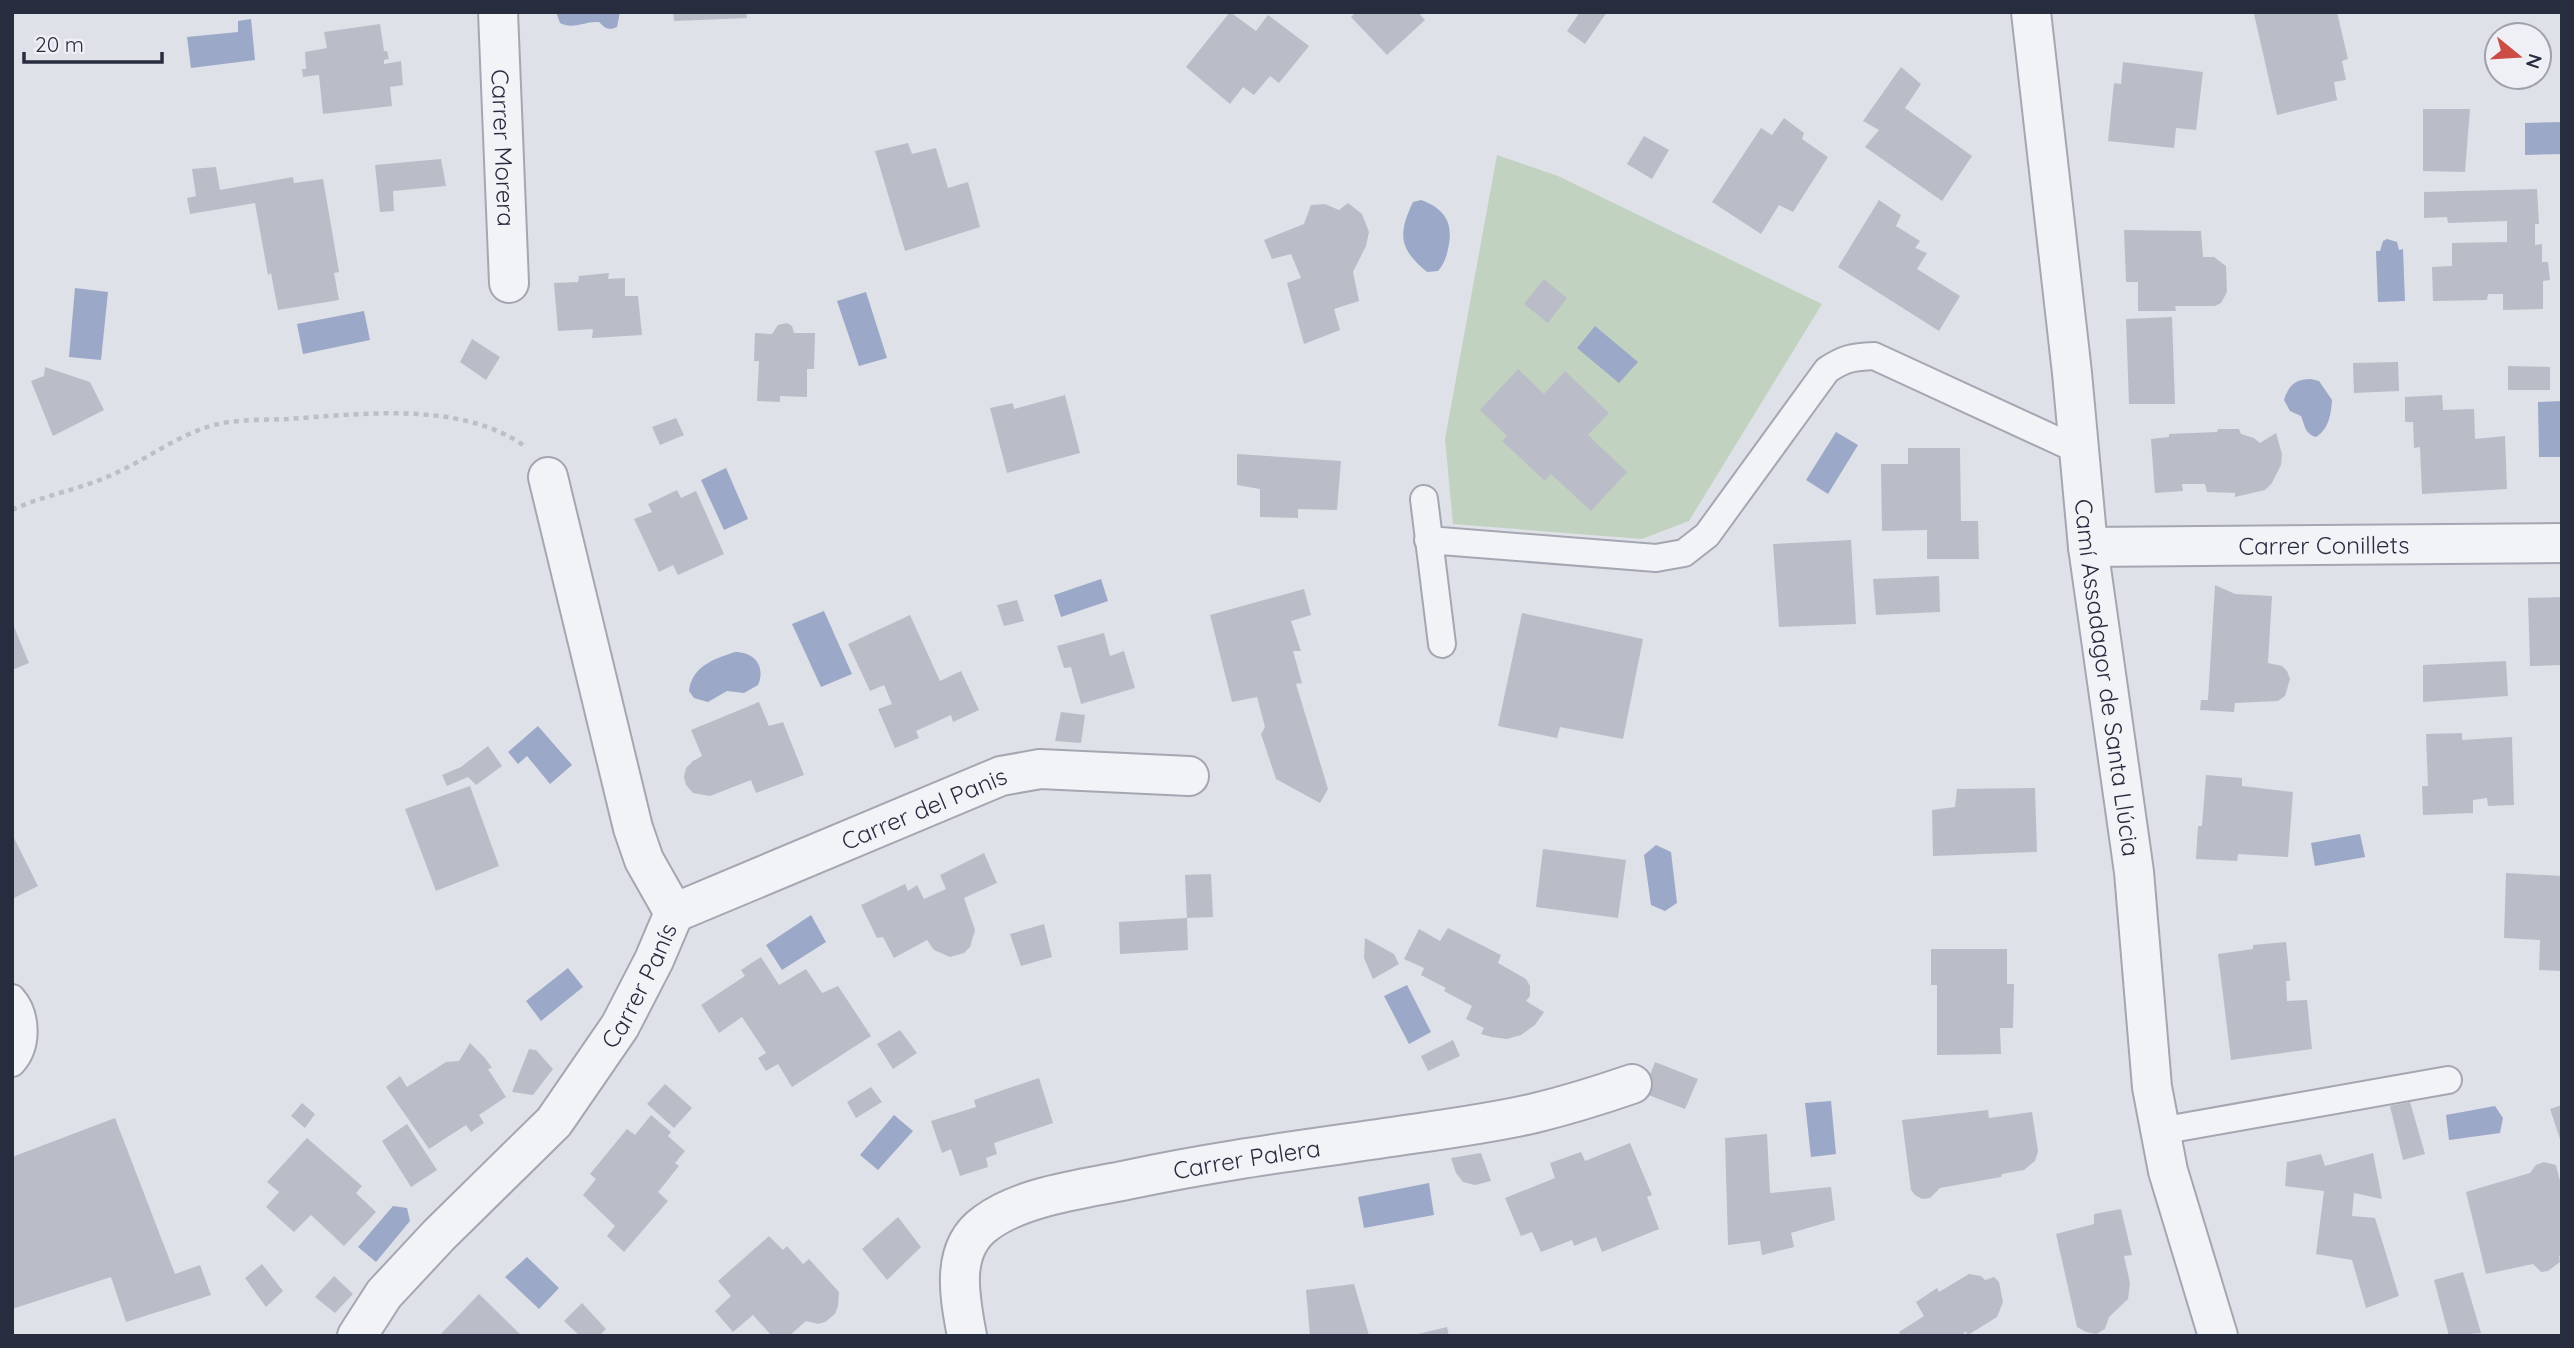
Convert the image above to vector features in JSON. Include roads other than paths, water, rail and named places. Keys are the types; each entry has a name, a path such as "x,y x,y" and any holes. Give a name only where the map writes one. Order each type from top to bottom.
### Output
{"street":[{"name":"Carrer Morera","path":"498,12 509,283"},
{"name":"Camí Assadagor de Santa Llúcia","path":"2032,12 2088,547 2134,872 2147,1038 2160,1131 2168,1171 2218,1336"},
{"name":"Carrer Panís","path":"357,1336 393,1284 554,1122 620,1026 654,960 674,913 644,859 633,828 548,477"},
{"name":"Carrer Conillets","path":"2088,547 2562,543"},
{"name":"Carrer del Panis","path":"674,913 1001,776 1040,769 1189,776"},
{"name":"Carrer Palera","path":"967,1336 958,1289 963,1256 971,1238 993,1218 1041,1199 1205,1163 1534,1113 1632,1084"}],"lane":[{"path":"1428,540 1656,558 1684,553 1707,535 1827,370 1842,359 1874,356 2078,450"},
{"path":"1424,499 1442,644"},
{"path":"12,998 20,1007 24,1024 23,1039 16,1060 12,1063"},
{"path":"2160,1131 2448,1080"}],"water":[{"path":"556,12 620,12 617,27 609,29 599,22 565,25 560,23"},
{"path":"251,19 255,60 191,68 187,37 238,32 238,21"},
{"path":"2562,122 2562,154 2525,155 2525,123"},
{"path":"1421,200 1441,211 1448,222 1449,244 1438,271 1427,272 1411,256 1404,241 1403,233 1408,214 1413,202"},
{"path":"2387,239 2397,242 2399,250 2403,249 2405,301 2378,302 2376,251 2380,251 2383,241"},
{"path":"75,288 108,292 101,360 69,357"},
{"path":"866,292 887,358 859,366 837,301"},
{"path":"364,311 370,340 303,354 297,324"},
{"path":"1595,326 1638,362 1619,383 1577,348"},
{"path":"2311,379 2319,381 2332,400 2327,425 2316,437 2307,432 2301,416 2290,411 2284,400 2293,384"},
{"path":"2562,401 2562,457 2539,457 2538,402"},
{"path":"1836,432 1858,445 1828,494 1806,480"},
{"path":"726,468 748,519 724,530 701,480"},
{"path":"1101,579 1108,601 1061,617 1054,595"},
{"path":"824,611 852,674 821,687 792,624"},
{"path":"735,652 748,655 757,662 761,672 758,685 744,693 727,691 708,702 694,698 689,691 694,675 712,661"},
{"path":"538,726 572,765 550,784 527,756 518,764 508,752"},
{"path":"2360,834 2365,857 2315,866 2311,843"},
{"path":"1656,845 1671,852 1677,903 1665,911 1651,905 1644,855"},
{"path":"811,915 826,942 782,970 766,945"},
{"path":"568,968 583,987 541,1021 526,1001"},
{"path":"1407,985 1431,1032 1409,1044 1384,996"},
{"path":"1831,1101 1836,1154 1811,1157 1805,1103"},
{"path":"2495,1106 2503,1118 2500,1133 2449,1140 2446,1115"},
{"path":"894,1115 913,1131 878,1170 860,1155"},
{"path":"1429,1183 1434,1215 1364,1228 1358,1197"},
{"path":"393,1206 407,1208 410,1221 376,1262 358,1247"},
{"path":"527,1257 559,1288 539,1309 505,1277"}]}
